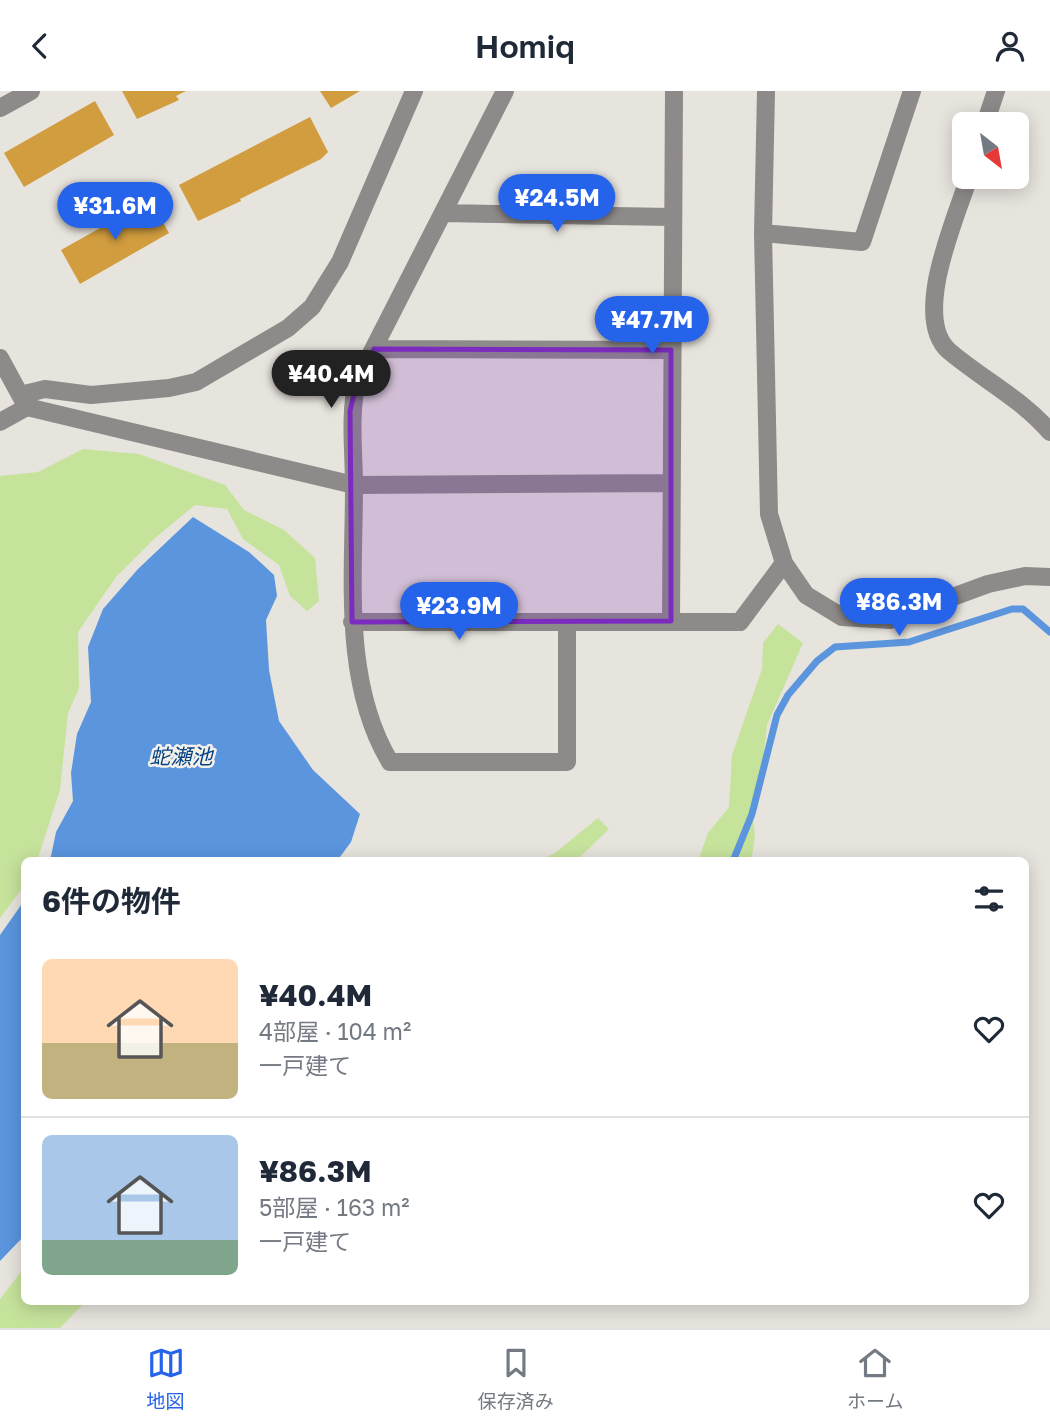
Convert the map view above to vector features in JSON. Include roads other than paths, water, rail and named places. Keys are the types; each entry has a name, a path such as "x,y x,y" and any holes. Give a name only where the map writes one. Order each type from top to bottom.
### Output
{"street":[{"path":"0,108 31,91"},
{"path":"0,422 23,401 45,389 91,395 196,383 288,328 312,307 340,262 414,91"},
{"path":"505,91 357,381 350,411 354,485 352,622 373,733 390,762 568,762 567,623"},
{"path":"671,621 674,91"},
{"path":"766,91 763,233 769,514 784,563 806,595 842,617 890,621 988,583 1025,576 1050,577"},
{"path":"763,233 862,242 912,91"},
{"path":"989,112 996,91"},
{"path":"965,189 935,287 933,311 937,335 947,349 1024,407 1050,432"},
{"path":"443,213 672,217"},
{"path":"374,349 671,350"},
{"path":"0,358 23,401 354,485 670,483"},
{"path":"352,622 740,622 784,563"}],"water":[{"name":"蛇瀬池","path":"193,517 249,552 274,575 277,596 266,620 269,670 279,721 313,770 360,814 351,842 340,857 51,857 56,832 73,801 71,773 77,734 91,702 88,647 103,609 138,569"},
{"path":"21,905 21,1239 0,1261 0,935"}],"waterway":[{"path":"735,857 752,814 777,715 788,695 817,661 835,647 909,642 1012,609 1023,609 1050,632"}]}
